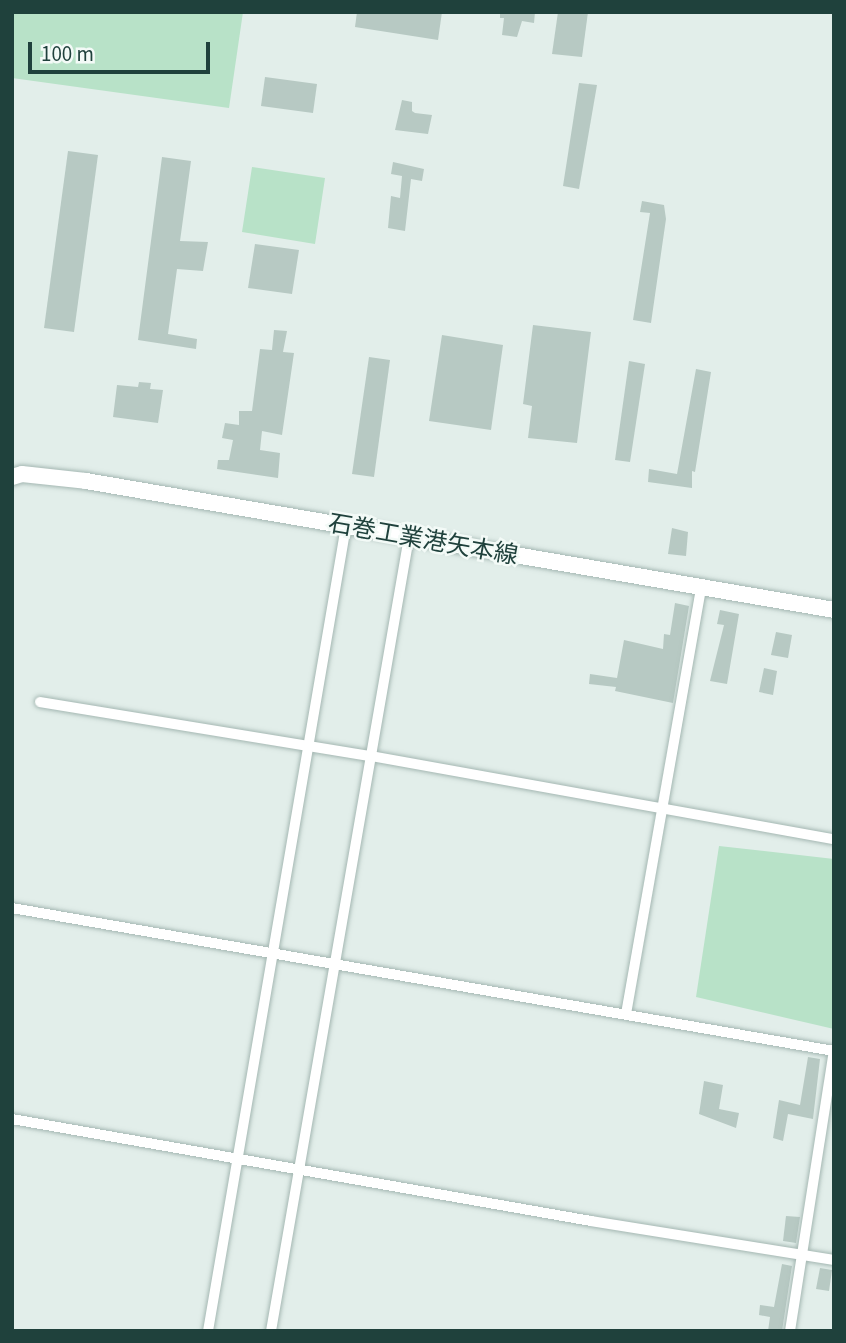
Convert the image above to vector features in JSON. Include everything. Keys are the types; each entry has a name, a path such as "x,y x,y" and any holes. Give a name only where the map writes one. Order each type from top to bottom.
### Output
{"main road":[{"name":"石巻工業港矢本線","path":"16,474 86,481 834,610"}],"street":[{"path":"208,1331 346,526"},
{"path":"271,1331 408,537"},
{"path":"626,1014 701,589"},
{"path":"40,702 371,756 834,839"},
{"path":"12,908 275,951 834,1051 790,1331"},
{"path":"12,1119 591,1221 834,1260"}],"green space":[{"path":"12,12 243,12 229,108 12,78"},
{"path":"252,167 325,178 315,244 242,232"},
{"path":"719,846 834,859 834,1029 696,997"}],"building":[{"path":"357,12 442,12 438,40 355,27"},
{"path":"500,12 535,12 534,23 522,21 517,37 502,35 504,18 500,18"},
{"path":"558,12 588,12 582,57 552,54"},
{"path":"265,77 317,84 313,113 261,106"},
{"path":"579,83 597,85 579,189 563,186"},
{"path":"402,100 412,102 412,111 415,113 432,115 428,134 395,130"},
{"path":"68,151 98,155 74,332 44,328"},
{"path":"162,157 191,161 180,241 208,242 203,271 177,269 168,334 197,339 196,349 138,340"},
{"path":"393,162 424,169 422,181 411,179 405,231 388,228 391,196 400,198 402,176 391,174"},
{"path":"642,201 664,205 666,219 651,323 633,320 650,213 640,212"},
{"path":"255,244 299,250 292,294 248,288"},
{"path":"533,325 591,332 577,443 528,438 532,406 523,404"},
{"path":"274,330 287,331 283,352 294,353 282,435 262,431 260,450 280,453 278,478 217,469 218,460 229,460 233,440 222,438 225,423 239,425 239,411 252,411 260,349 272,350"},
{"path":"442,335 503,345 491,430 429,421"},
{"path":"369,357 390,360 374,477 352,474"},
{"path":"629,361 645,364 630,462 615,460"},
{"path":"696,369 711,372 695,472 692,471 692,488 648,482 649,469 677,474"},
{"path":"139,382 151,383 150,389 163,390 158,423 113,417 117,385 138,387"},
{"path":"672,528 688,532 686,556 668,554"},
{"path":"675,603 689,606 673,703 615,691 616,687 589,684 590,674 617,678 624,640 663,649 664,634 670,635"},
{"path":"720,610 739,614 727,684 710,681 724,625 717,624"},
{"path":"776,632 792,635 788,658 771,655"},
{"path":"764,668 777,671 773,695 759,692"},
{"path":"808,1057 820,1059 813,1119 788,1114 783,1141 773,1138 779,1100 800,1105"},
{"path":"704,1081 723,1085 719,1109 739,1113 736,1128 699,1114"},
{"path":"786,1216 800,1217 796,1243 783,1241"},
{"path":"782,1264 792,1266 782,1331 768,1331 770,1317 759,1315 760,1305 774,1307"},
{"path":"820,1268 832,1270 829,1291 816,1289"}]}
